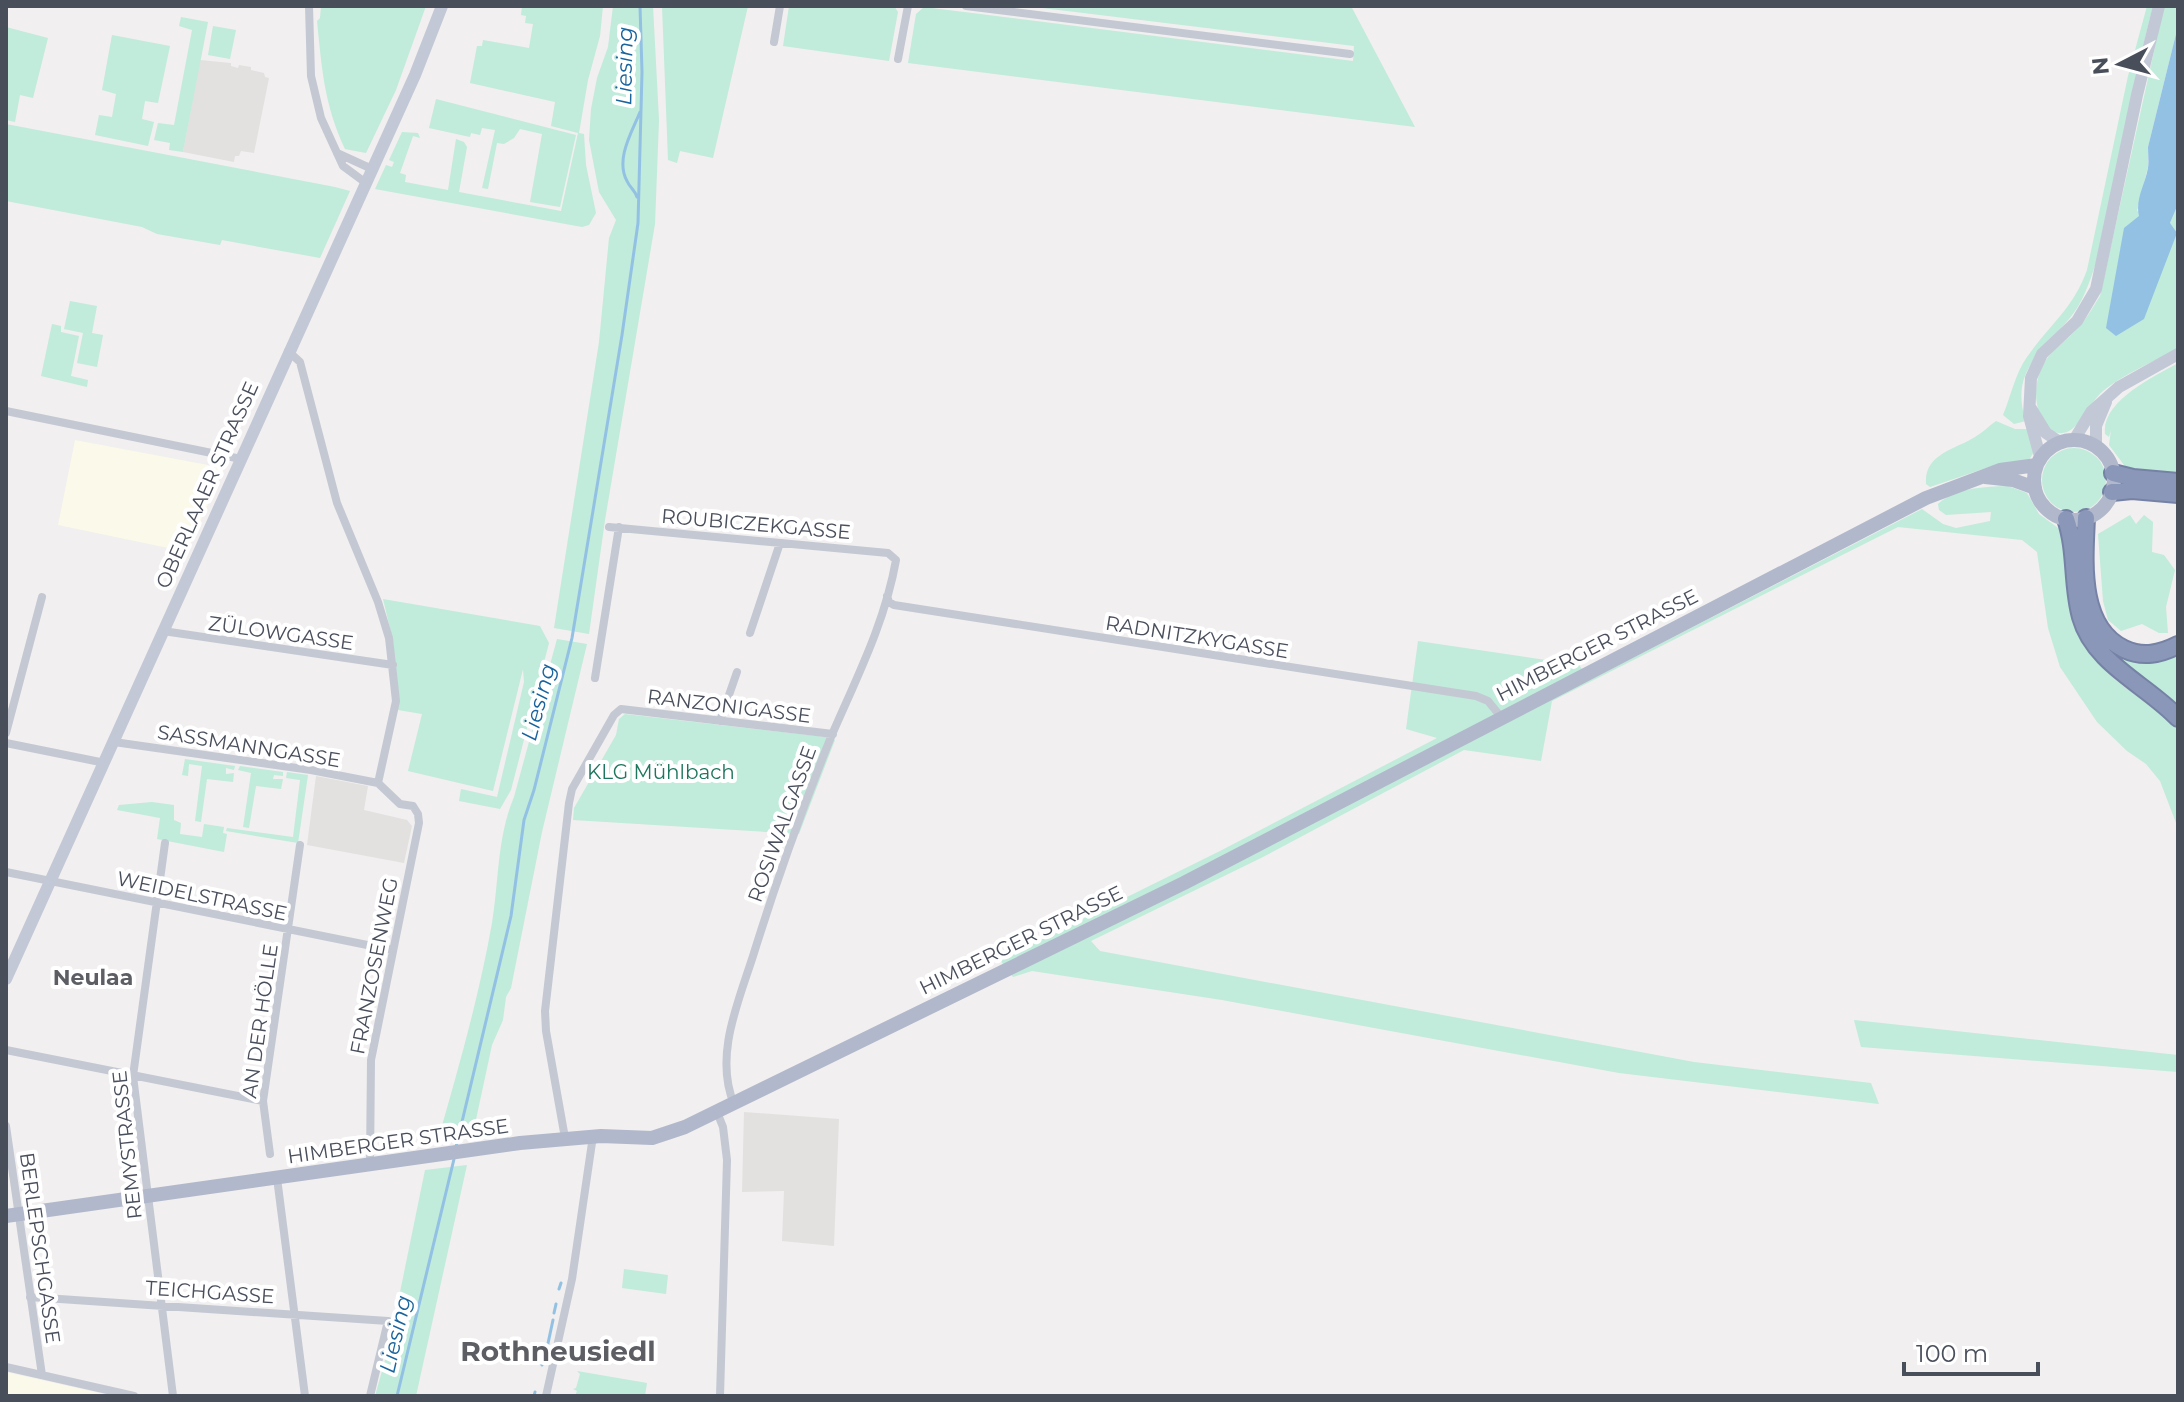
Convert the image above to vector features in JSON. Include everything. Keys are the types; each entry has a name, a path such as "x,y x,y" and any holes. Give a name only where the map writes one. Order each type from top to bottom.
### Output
{"highway":[{"path":"2113,473 2178,482"},
{"path":"2112,492 2132,490 2178,494"},
{"path":"2086,518 2088,597 2100,631 2113,644 2139,654 2164,652 2178,645"},
{"path":"2066,519 2071,536 2081,620 2090,637 2103,656 2159,699 2178,718"}],"main road":[{"name":"OBERLAAER STRASSE","path":"6,979 415,75 442,6"},
{"path":"2030,407 2046,433 2068,442 2096,447 2105,455 2113,473 2112,492 2102,508 2086,518 2066,519 2046,508 2035,488 2039,444 2031,426 2028,393 2042,354 2077,321 2096,289 2159,6"},
{"path":"2039,462 2052,447 2068,442 2091,412 2127,381 2178,354"},
{"path":"2096,447 2096,426 2107,399"},
{"name":"HIMBERGER STRASSE","path":"12,1215 565,1138 593,1141 658,1137 734,1104 928,1006 1184,883 1926,498 2000,470 2039,462"},
{"name":"HIMBERGER STRASSE","path":"1985,477 2013,480 2035,488"}],"street":[{"path":"309,6 311,76 321,118 345,168 366,183"},
{"path":"774,42 780,6"},
{"path":"898,59 908,6"},
{"path":"966,6 1350,54"},
{"path":"337,153 372,169"},
{"path":"288,351 300,362 337,503 378,602 389,638 396,701 378,783"},
{"path":"6,411 241,459"},
{"name":"ROUBICZEKGASSE","path":"595,678 614,527 888,553 896,560"},
{"path":"750,633 780,543"},
{"name":"ROSIWALGASSE","path":"734,1104 725,1073 730,1035 772,895 833,734 869,654 896,560"},
{"name":"RADNITZKYGASSE","path":"887,595 894,605 1476,696 1488,701 1501,717"},
{"path":"6,733 42,597"},
{"name":"ZÜLOWGASSE","path":"163,631 393,665"},
{"path":"720,721 737,672"},
{"name":"RANZONIGASSE","path":"565,1138 545,1011 569,803 572,789 614,715 621,709 833,734"},
{"name":"SASSMANNGASSE","path":"114,742 311,770 378,783"},
{"path":"6,743 105,763"},
{"name":"FRANZOSENWEG","path":"370,1164 371,1060 419,823 413,806 400,804 378,783"},
{"name":"REMYSTRASSE","path":"165,843 133,1076 173,1396"},
{"name":"AN DER HÖLLE","path":"270,1154 263,1101 300,845"},
{"name":"WEIDELSTRASSE","path":"6,872 392,950"},
{"path":"6,1050 263,1101"},
{"path":"717,1112 723,1127 727,1160 720,1396"},
{"name":"BERLEPSCHGASSE","path":"6,1126 12,1215 30,1297 42,1375"},
{"path":"546,1396 562,1328 593,1141"},
{"path":"277,1178 305,1396"},
{"name":"TEICHGASSE","path":"30,1297 388,1321 370,1396"},
{"path":"6,1367 134,1396"}],"shaded area":[{"path":"200,60 231,63 231,66 238,68 239,65 251,67 251,70 264,73 269,78 254,153 241,151 234,162 183,152"},
{"path":"75,440 224,468 187,552 58,525"},
{"path":"316,776 368,786 364,810 407,820 412,826 404,863 307,845"},
{"path":"744,1112 839,1119 834,1246 782,1241 784,1191 742,1192"},
{"path":"6,1372 86,1390 112,1396 6,1396"}],"green space":[{"path":"321,6 426,6 396,90 366,153 345,149 332,117 317,21"},
{"path":"522,6 603,6 600,36 588,80 579,133 584,134 586,165 596,213 589,225 582,227 375,189 386,165 392,167 394,162 389,160 402,132 418,133 420,138 413,136 400,173 406,175 405,182 448,190 456,139 467,147 459,192 561,211 578,133 551,126 555,102 470,83 477,46 482,46 483,40 529,48 533,24 525,23 526,16 521,15"},
{"path":"613,6 653,6 659,120 655,224 589,634 554,628 599,342 609,238 616,220 599,192 589,140 591,109 597,78 608,47"},
{"path":"662,6 748,6 713,158 680,151 677,163 668,160"},
{"path":"789,6 894,6 898,12 889,61 783,46"},
{"path":"1026,6 1351,6 1415,127 908,63 916,14 924,7 1353,61 1354,46"},
{"path":"2147,6 2153,6 2096,263 2078,306 2031,364 2022,389 2026,421 2014,424 2003,415 2019,371 2068,306 2087,270 2128,76"},
{"path":"2164,6 2178,6 2178,26 2148,147 2148,167 2137,211 2170,223 2178,204 2178,349 2112,385 2099,395 2072,429 2064,433 2055,432 2046,425 2038,409 2037,382 2048,357 2079,327 2100,296"},
{"path":"181,17 208,22 183,152 169,150 170,143 154,140 158,123 174,125 192,30 179,26"},
{"path":"213,26 236,30 230,59 208,55"},
{"path":"6,27 48,38 33,98 20,95 15,122 6,120"},
{"path":"112,35 170,46 158,103 145,101 142,119 154,122 148,146 95,135 99,115 112,117 116,94 102,90"},
{"path":"436,99 576,135 560,207 530,202 542,134 520,129 514,138 504,144 497,143 488,189 482,188 495,130 482,128 480,135 471,133 470,137 429,128"},
{"path":"6,124 350,191 320,258 222,240 220,245 157,234 142,227 6,201"},
{"path":"70,301 97,306 92,333 103,335 97,367 77,363 83,333 64,329"},
{"path":"52,324 61,326 61,332 79,336 71,376 88,380 87,387 41,376"},
{"path":"2178,363 2178,476 2127,469 2109,445 2111,430 2109,437 2105,434 2111,411 2131,391"},
{"path":"1996,421 2015,429 2029,429 2035,450 2029,460 1992,466 1930,487 1926,484 1927,474 1935,459"},
{"path":"2068,448 2080,448 2097,457 2104,468 2104,492 2097,503 2080,512 2068,512 2056,507 2047,498 2042,486 2042,474 2047,462 2056,453"},
{"path":"2008,486 2027,493 2039,514 2065,533 2103,664 2110,674 2178,726 2178,828 2160,781 2146,764 2127,751 2097,722 2060,667 2048,628 2037,552 2022,540 1898,527 1552,701 1541,761 1464,750 1261,858 1091,941 1100,951 1694,1062 1871,1083 1879,1104 1619,1073 1222,1000 1032,971 1013,977 1000,960 1220,851 1437,738 1406,729 1418,641 1579,665 1590,680 1922,509 1943,524 1956,528 1990,521 1991,512 1946,515 1939,510 1938,504 1962,491"},
{"path":"2130,515 2136,524 2144,515 2153,522 2152,552 2164,555 2175,570 2166,607 2168,633 2159,633 2142,624 2121,631 2108,620 2103,601 2098,534"},
{"path":"2072,528 2079,528 2084,600 2097,631 2108,644 2138,658 2151,658 2178,650 2178,714 2111,658 2091,631 2079,585 2076,535"},
{"path":"383,599 540,626 549,643 511,790 500,809 459,801 461,789 497,797 524,682 523,669 493,791 408,771 422,714 398,710 393,641"},
{"path":"557,639 587,644 542,832 511,988 506,997 503,1020 492,1045 472,1138 437,1143 481,978 492,923 504,828"},
{"name":"KLG Mühlbach","path":"625,714 835,740 799,834 573,820 574,808 616,735 619,719"},
{"path":"185,759 235,766 234,770 226,768 226,774 234,773 233,782 207,779 201,822 195,821 202,766 189,764 188,776 182,775"},
{"path":"240,766 283,772 283,776 274,775 273,779 283,779 281,789 256,786 249,828 243,827 251,773 238,770"},
{"path":"287,772 308,775 298,843 226,831 227,828 293,837 300,780 286,778"},
{"path":"152,802 174,805 174,820 181,823 180,834 202,837 204,824 224,827 223,833 227,834 224,852 157,839 160,818 117,810 119,805"},
{"path":"1854,1020 2178,1055 2178,1072 1861,1047"},
{"path":"467,1165 416,1396 375,1396 389,1346 425,1170"},
{"path":"624,1269 668,1275 666,1294 622,1288"},
{"path":"577,1371 647,1383 645,1396 575,1396 577,1391 573,1389 580,1374"}],"water":[{"path":"2178,26 2178,204 2170,223 2177,233 2144,319 2116,336 2106,328 2124,228 2139,216 2139,198 2148,168 2148,147"}],"waterway":[{"name":"Liesing","path":"456,1147 511,916 524,820 572,638 622,335 638,223 642,72 640,6"},
{"path":"637,197 627,181 623,164 626,146 640,112"},
{"name":"Liesing","path":"397,1396 454,1159"},
{"path":"559,1289 561,1283"},
{"path":"554,1313 556,1304"},
{"path":"547,1348 553,1320"},
{"path":"545,1357 546,1352"},
{"path":"534,1396 535,1392"}],"district":[{"name":"Neulaa","path":"93,977"},
{"name":"Rothneusiedl","path":"558,1351"}]}
